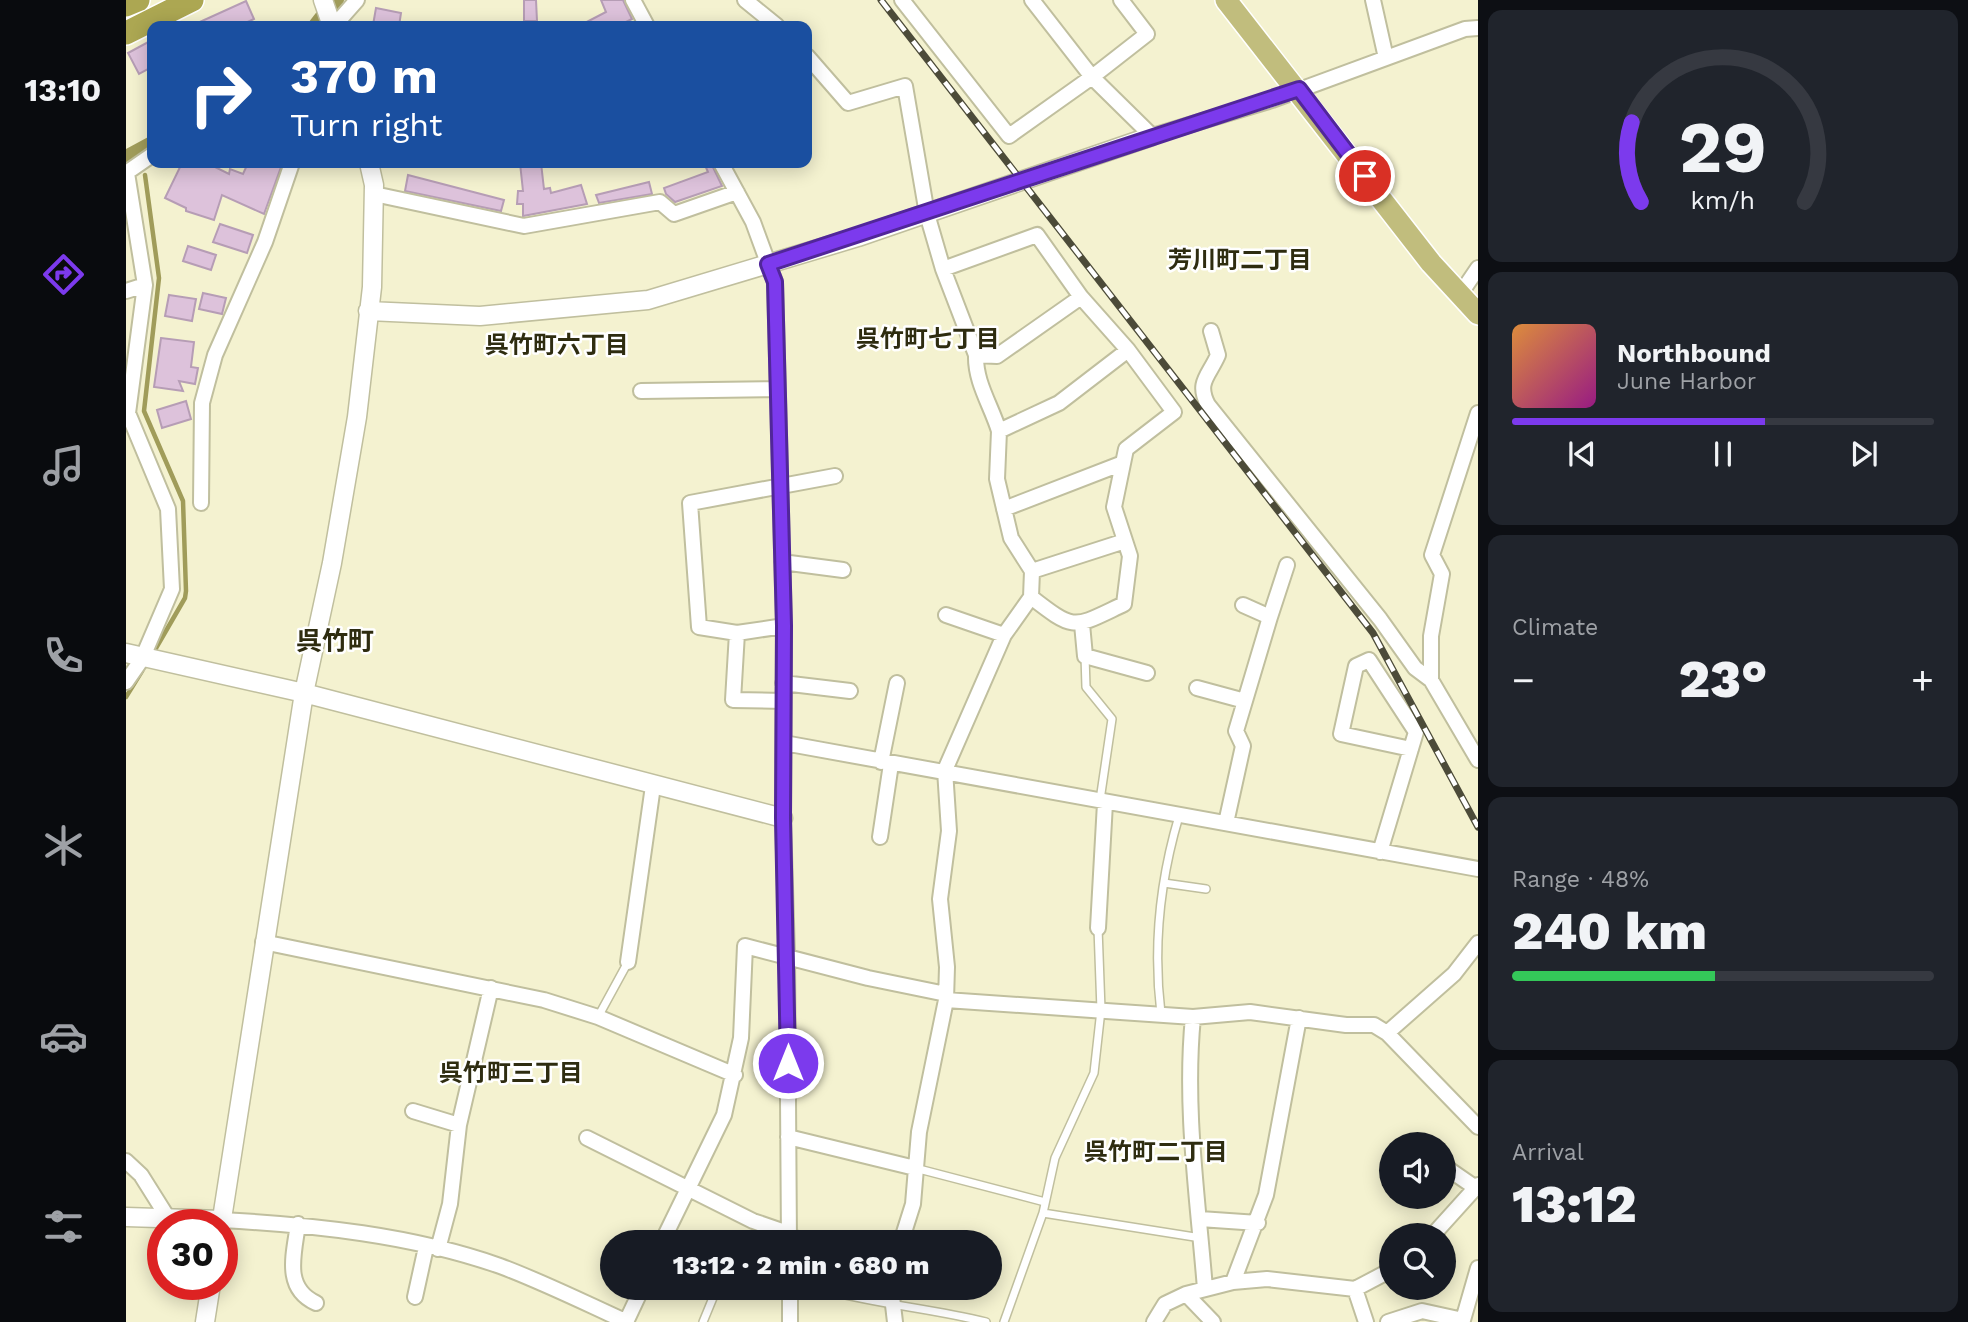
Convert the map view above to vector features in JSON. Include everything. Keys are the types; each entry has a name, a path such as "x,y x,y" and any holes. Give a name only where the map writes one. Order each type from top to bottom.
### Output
{"highway":[{"path":"126,5 138,0"},
{"path":"150,21 192,0"},
{"path":"126,33 147,22"}],"main road":[{"path":"1226,0 1299,89 1431,262 1478,314"}],"street":[{"path":"323,0 331,21"},
{"path":"334,21 356,0"},
{"path":"633,0 644,21"},
{"path":"745,0 771,21"},
{"path":"902,0 1009,136 1147,34 1121,0"},
{"path":"1032,0 1092,77 1152,136"},
{"path":"1373,0 1386,58"},
{"path":"368,312 480,316 599,307 648,300 927,214 1152,136 1272,100 1465,29 1478,28"},
{"path":"812,63 848,103 905,86 927,214 943,269 976,355 975,375 990,402 999,431 997,479 1011,538 1032,571 1031,597 1004,635 945,770 949,831 940,899 947,967 946,997 919,1132 913,1204 905,1230"},
{"path":"126,682 142,658 172,589 168,509 127,413 145,285 126,173 147,158"},
{"path":"201,503 202,403 215,355 265,242 290,168"},
{"path":"224,1209 304,693 339,523 357,417 372,287 374,194 370,168"},
{"path":"724,168 753,222 775,282 784,626 783,818 787,956 788,1230"},
{"path":"374,194 524,226 660,202 674,214 737,192"},
{"path":"943,269 1037,235 1081,297 1128,350 1174,412 1126,449 1114,507 1130,556 1124,604 1082,624 1065,623 1031,597"},
{"path":"1461,293 1478,268"},
{"path":"126,291 145,285"},
{"path":"976,355 997,356 1081,297"},
{"path":"1212,331 1219,355 1202,379 1201,392 1208,405 1380,619 1415,668 1432,680 1478,760"},
{"path":"999,431 1059,403 1128,350"},
{"path":"641,391 776,389"},
{"path":"1432,680 1432,636 1442,574 1432,555 1478,413"},
{"path":"1004,509 1123,463"},
{"path":"784,626 737,633 699,627 690,503 779,489 835,476"},
{"path":"1032,571 1125,541"},
{"path":"782,562 843,570"},
{"path":"1226,823 1243,746 1236,731 1287,565"},
{"path":"1243,605 1270,617"},
{"path":"946,615 1004,635"},
{"path":"1082,624 1085,656 1147,673"},
{"path":"737,633 733,700 783,701"},
{"path":"142,658 304,693 783,818"},
{"path":"1380,852 1411,749 1416,732 1369,660 1356,666 1340,734 1411,749"},
{"path":"783,683 850,691"},
{"path":"880,837 886,763 897,683"},
{"path":"1197,688 1245,701"},
{"path":"784,743 886,763 945,770 1102,802 1478,869"},
{"path":"628,962 653,786"},
{"path":"1098,928 1102,802"},
{"path":"264,942 294,951 317,952 544,1000 598,1017 735,1075"},
{"path":"1387,1033 1454,974 1478,943"},
{"path":"667,1230 724,1115 735,1075 741,1038 746,946 946,997 1193,1017 1250,1012 1346,1025 1374,1025 1387,1033 1478,1127"},
{"path":"415,1297 450,1204 459,1125 491,988"},
{"path":"1193,1017 1188,1061 1191,1077 1191,1158 1200,1219 1205,1289"},
{"path":"1233,1282 1258,1223 1299,1018"},
{"path":"414,1111 459,1125"},
{"path":"788,1137 915,1168"},
{"path":"587,1138 772,1230"},
{"path":"126,1161 141,1175 162,1209"},
{"path":"1444,1223 1477,1186 1456,1173"},
{"path":"126,1217 147,1218"},
{"path":"1200,1219 1258,1223"},
{"path":"238,1222 298,1224 432,1248 500,1266 626,1322 636,1300"},
{"path":"298,1224 291,1276 303,1297 316,1303"},
{"path":"1388,1322 1422,1311 1462,1321 1478,1268"},
{"path":"1154,1322 1166,1304 1186,1294 1233,1282 1267,1279 1355,1289 1379,1276"},
{"path":"1355,1289 1366,1322"},
{"path":"1186,1294 1213,1322"},
{"path":"205,1322 208,1300"},
{"path":"790,1300 790,1322"},
{"path":"892,1300 895,1322"}],"lane":[{"path":"1085,656 1086,687 1112,719 1102,802"},
{"path":"1161,1015 1155,967 1164,883 1179,816"},
{"path":"1164,883 1206,890"},
{"path":"1004,1322 1043,1213 1055,1158 1094,1073 1101,1010 1098,928"},
{"path":"598,1017 628,962"},
{"path":"915,1168 1045,1202"},
{"path":"1043,1213 1200,1238"},
{"path":"703,1322 712,1300"},
{"path":"859,1300 942,1311 986,1322"}],"building":[{"path":"524,0 536,0 537,21 524,21"},
{"path":"601,0 623,0 632,19 589,21 606,12"},
{"path":"246,1 254,19 250,21 202,21"},
{"path":"376,8 401,13 400,21 374,21"},
{"path":"147,43 147,70 139,74 128,53"},
{"path":"180,168 217,168 229,174 230,169 243,174 246,168 281,168 264,214 222,195 214,220 186,211 186,208 165,198"},
{"path":"521,168 542,168 544,189 550,188 551,193 581,185 587,204 523,216 523,204 517,204 518,191 523,191"},
{"path":"706,168 713,168 722,186 675,202 666,194 664,188 708,172"},
{"path":"408,175 504,200 501,211 405,191"},
{"path":"649,182 652,194 599,203 596,195"},
{"path":"220,224 253,235 247,253 213,242"},
{"path":"188,246 216,255 211,270 183,261"},
{"path":"203,293 226,298 222,314 199,309"},
{"path":"169,295 196,299 192,321 165,316"},
{"path":"161,338 194,342 191,367 198,368 195,384 179,381 183,391 154,387"},
{"path":"186,401 191,419 162,428 157,410"}],"waterway":[{"path":"320,21 336,0"},
{"path":"126,158 147,147"},
{"path":"145,175 159,278 144,411 183,501 186,591 185,598 152,655"},
{"path":"126,697 142,671"}],"railway":[{"path":"881,0 1373,633 1478,827"}],"district":[{"name":"芳川町二丁目","path":"1240,260"},
{"name":"呉竹町七丁目","path":"928,339"},
{"name":"呉竹町六丁目","path":"557,345"},
{"name":"呉竹町","path":"335,641"},
{"name":"呉竹町三丁目","path":"511,1073"},
{"name":"呉竹町二丁目","path":"1156,1152"}],"route":[{"path":"788,1063 783,818 784,626 775,282 768,264 858,237 1152,136 1272,100 1299,89 1365,176"}]}
